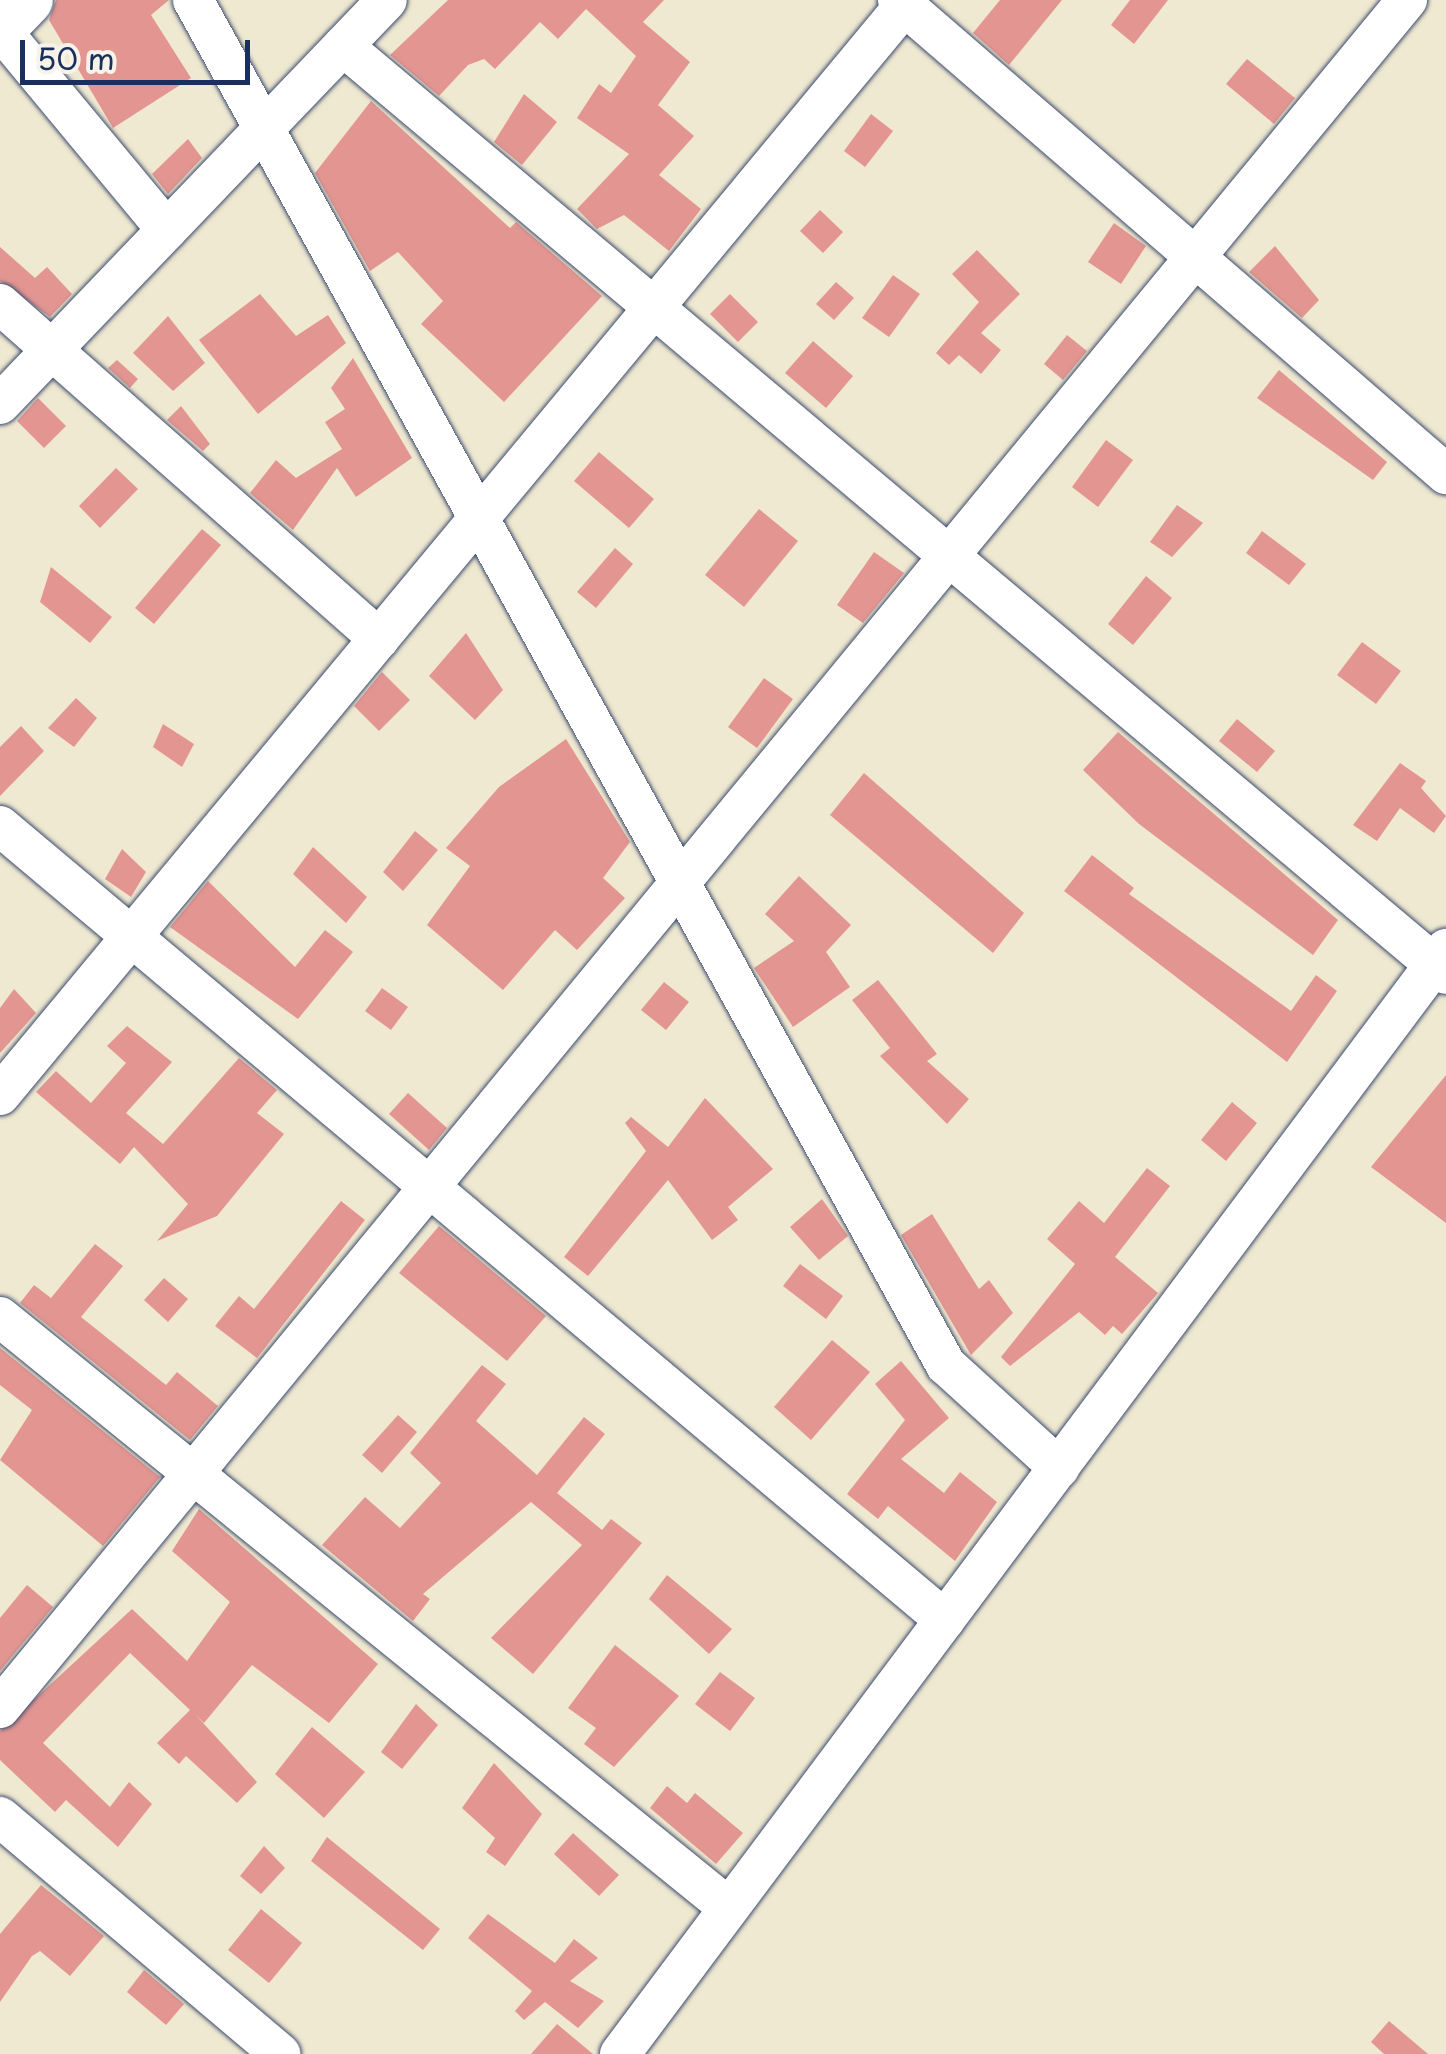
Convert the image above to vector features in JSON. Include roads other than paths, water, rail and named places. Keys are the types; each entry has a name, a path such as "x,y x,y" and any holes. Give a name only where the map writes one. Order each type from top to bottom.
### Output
{"main road":[{"path":"0,29 28,0"}],"street":[{"path":"193,0 262,130 481,516 946,1366 1059,1468"},
{"path":"0,404 387,0"},
{"path":"0,1708 1407,0"},
{"path":"0,1094 904,2 1446,474"},
{"path":"0,29 167,230"},
{"path":"343,46 948,558 1442,962 620,2054"},
{"path":"0,304 379,638"},
{"path":"0,826 944,1620"},
{"path":"0,1318 729,1908"},
{"path":"0,1817 280,2054"}]}
